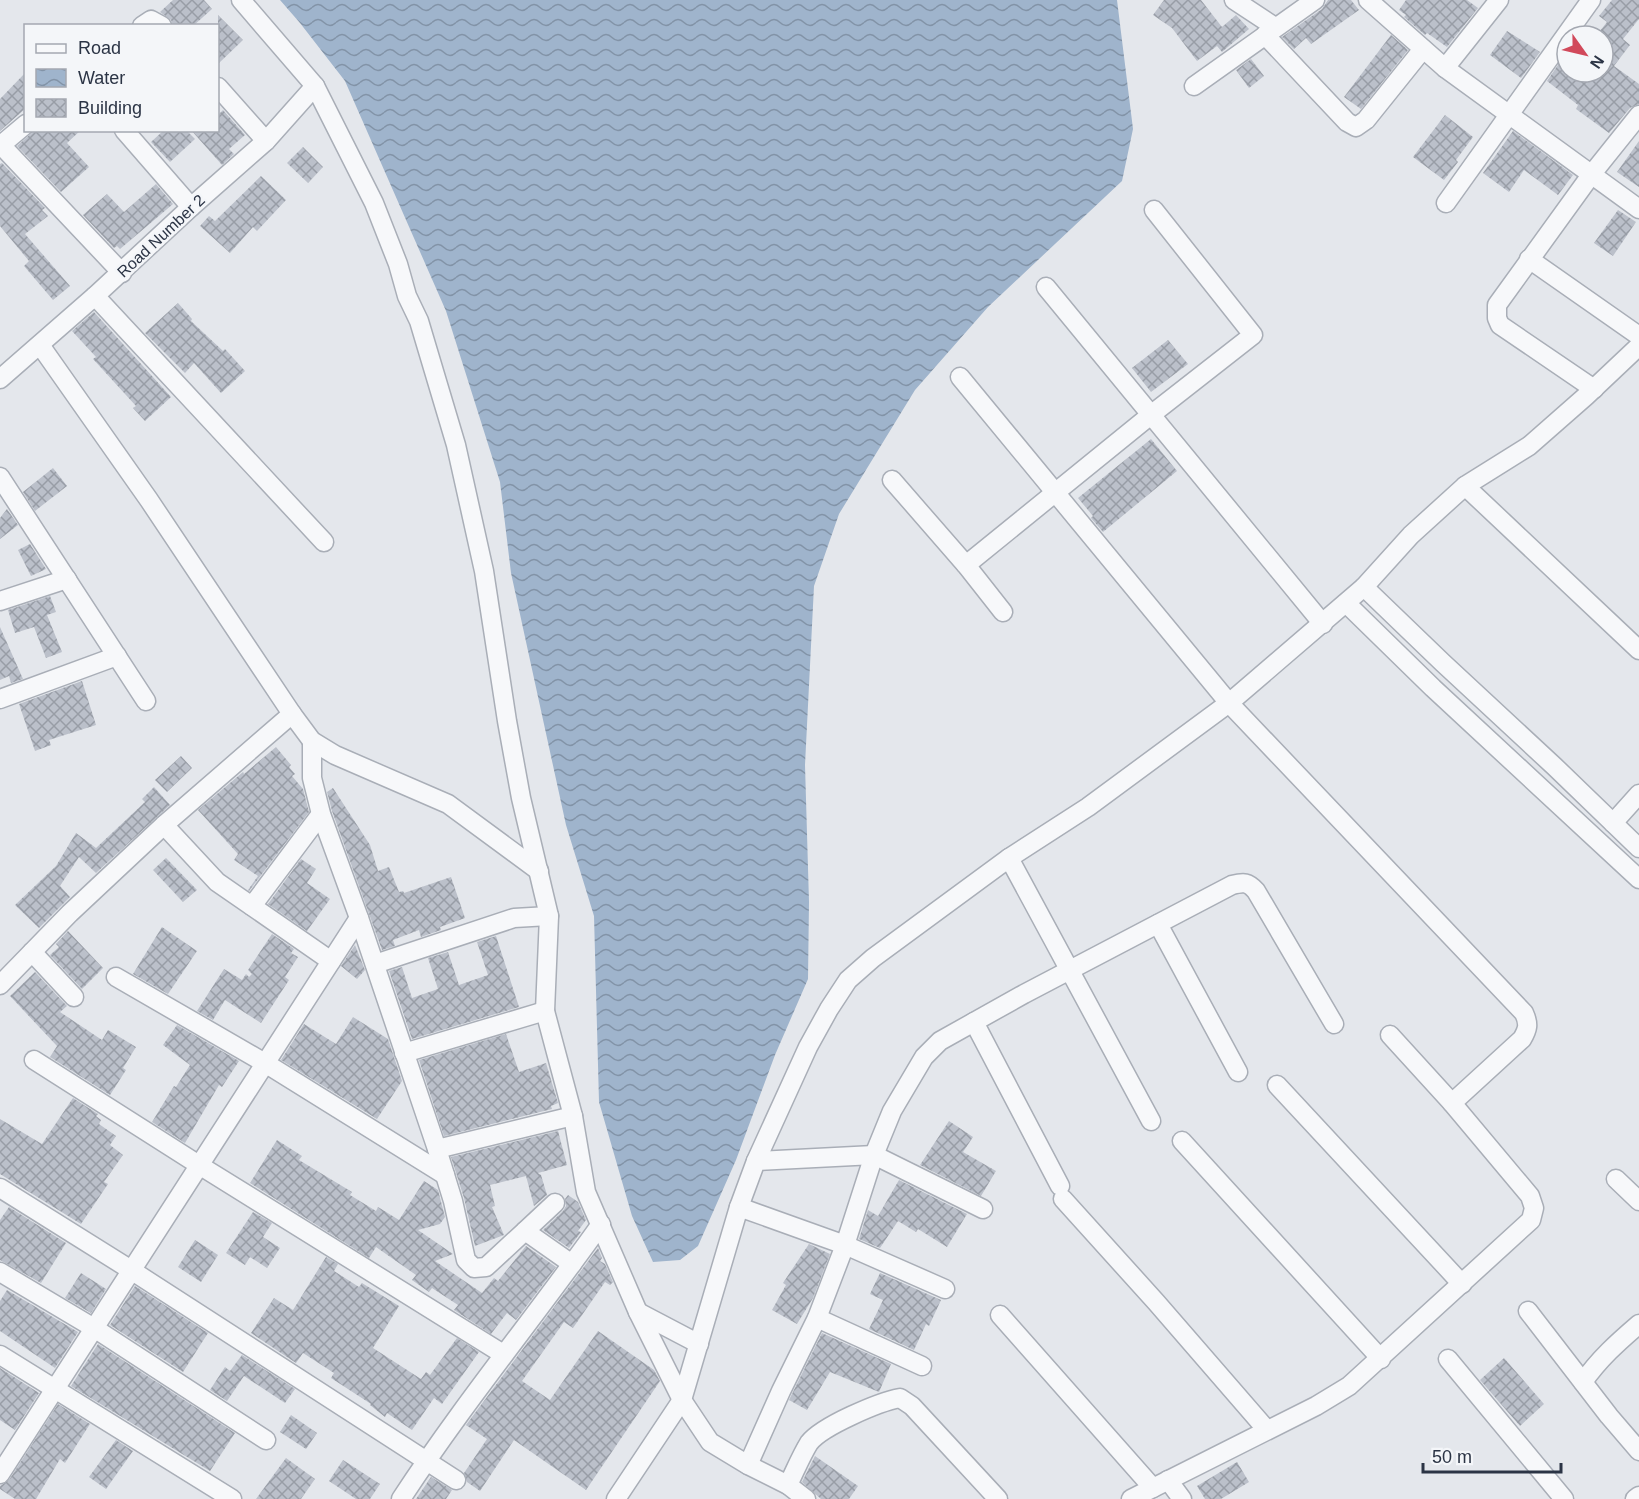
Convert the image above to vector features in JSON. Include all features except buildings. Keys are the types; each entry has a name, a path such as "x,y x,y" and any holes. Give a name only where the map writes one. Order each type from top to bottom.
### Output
{"street":[{"path":"241,0 315,86 374,203 398,264 407,296 419,321 456,445 484,572 521,798 549,916 545,1011 573,1116 586,1192 638,1312 682,1400 710,1442 788,1485 806,1499"},
{"path":"1234,0 1270,31 1347,122 1356,127 1366,120 1423,49"},
{"path":"1194,86 1315,0"},
{"path":"1368,0 1445,68 1639,209"},
{"path":"1446,203 1591,0"},
{"path":"1445,68 1492,2"},
{"path":"145,24 151,20 158,24"},
{"name":"Road Number 2","path":"0,379 122,273 191,207 266,141 315,86"},
{"path":"219,88 266,141"},
{"path":"1594,389 1500,325 1497,318 1497,305 1528,259 1639,115"},
{"path":"24,126 0,144 122,273"},
{"path":"126,132 191,207"},
{"path":"966,566 1253,335 1154,210"},
{"path":"1528,259 1639,336"},
{"path":"1046,287 1323,624"},
{"path":"95,296 324,542"},
{"path":"40,345 149,500 312,741 335,755 448,804 539,871"},
{"path":"616,1499 682,1400 739,1207 756,1161 808,1047 848,980 873,958 1009,858 1088,807 1229,703 1364,587 1411,534 1465,486 1529,446 1639,346"},
{"path":"960,377 1229,703 1524,1013 1528,1029 1522,1039 1452,1103"},
{"path":"0,477 146,701"},
{"path":"892,480 1003,612"},
{"path":"1465,486 1639,650"},
{"path":"0,601 67,579"},
{"path":"1364,587 1639,848"},
{"path":"1346,603 1432,688 1639,879"},
{"path":"0,699 117,656"},
{"path":"0,985 70,913 164,825 292,714"},
{"path":"312,741 312,778 321,814 375,963 437,1149 466,1260 474,1268 486,1266 555,1203"},
{"path":"1613,823 1639,794"},
{"path":"252,906 321,814"},
{"path":"164,825 217,882 331,961"},
{"path":"1009,858 1151,1121"},
{"path":"748,1465 817,1318 874,1155 892,1111 924,1057 940,1041 1068,971 1232,885 1243,882 1250,884 1256,891 1334,1024"},
{"path":"375,963 514,918 549,916"},
{"path":"0,1474 359,918"},
{"path":"1158,924 1238,1072"},
{"path":"32,952 74,997"},
{"path":"116,976 265,1063 445,1175"},
{"path":"404,1053 545,1011"},
{"path":"974,1022 1061,1193 1267,1430"},
{"path":"1131,1499 1316,1406 1350,1386 1531,1220 1534,1209 1530,1196 1452,1103 1389,1035"},
{"path":"34,1060 503,1354"},
{"path":"1277,1085 1462,1284"},
{"path":"437,1149 573,1116"},
{"path":"1182,1141 1381,1359"},
{"path":"756,1161 874,1155 983,1209"},
{"path":"1616,1179 1639,1201"},
{"path":"0,1188 456,1480"},
{"path":"739,1207 844,1245 945,1289"},
{"path":"401,1499 503,1354 601,1224"},
{"path":"525,1230 572,1264"},
{"path":"0,1272 94,1328 266,1440"},
{"path":"1528,1311 1639,1451"},
{"path":"638,1312 699,1344"},
{"path":"1000,1315 1160,1484 1182,1499"},
{"path":"817,1318 922,1366"},
{"path":"1583,1382 1607,1351 1639,1324"},
{"path":"0,1355 232,1499"},
{"path":"1448,1359 1564,1499"},
{"path":"788,1485 809,1444 816,1436 826,1429 887,1401 900,1398 912,1406 998,1499"},
{"path":"1635,1499 1639,1496"}],"water":[{"path":"280,0 1117,0 1133,129 1122,181 988,307 915,390 839,514 814,586 805,765 809,902 808,979 775,1055 736,1160 698,1246 680,1260 653,1262 632,1216 599,1102 594,916 566,825 511,573 500,482 446,311 345,81"}]}
